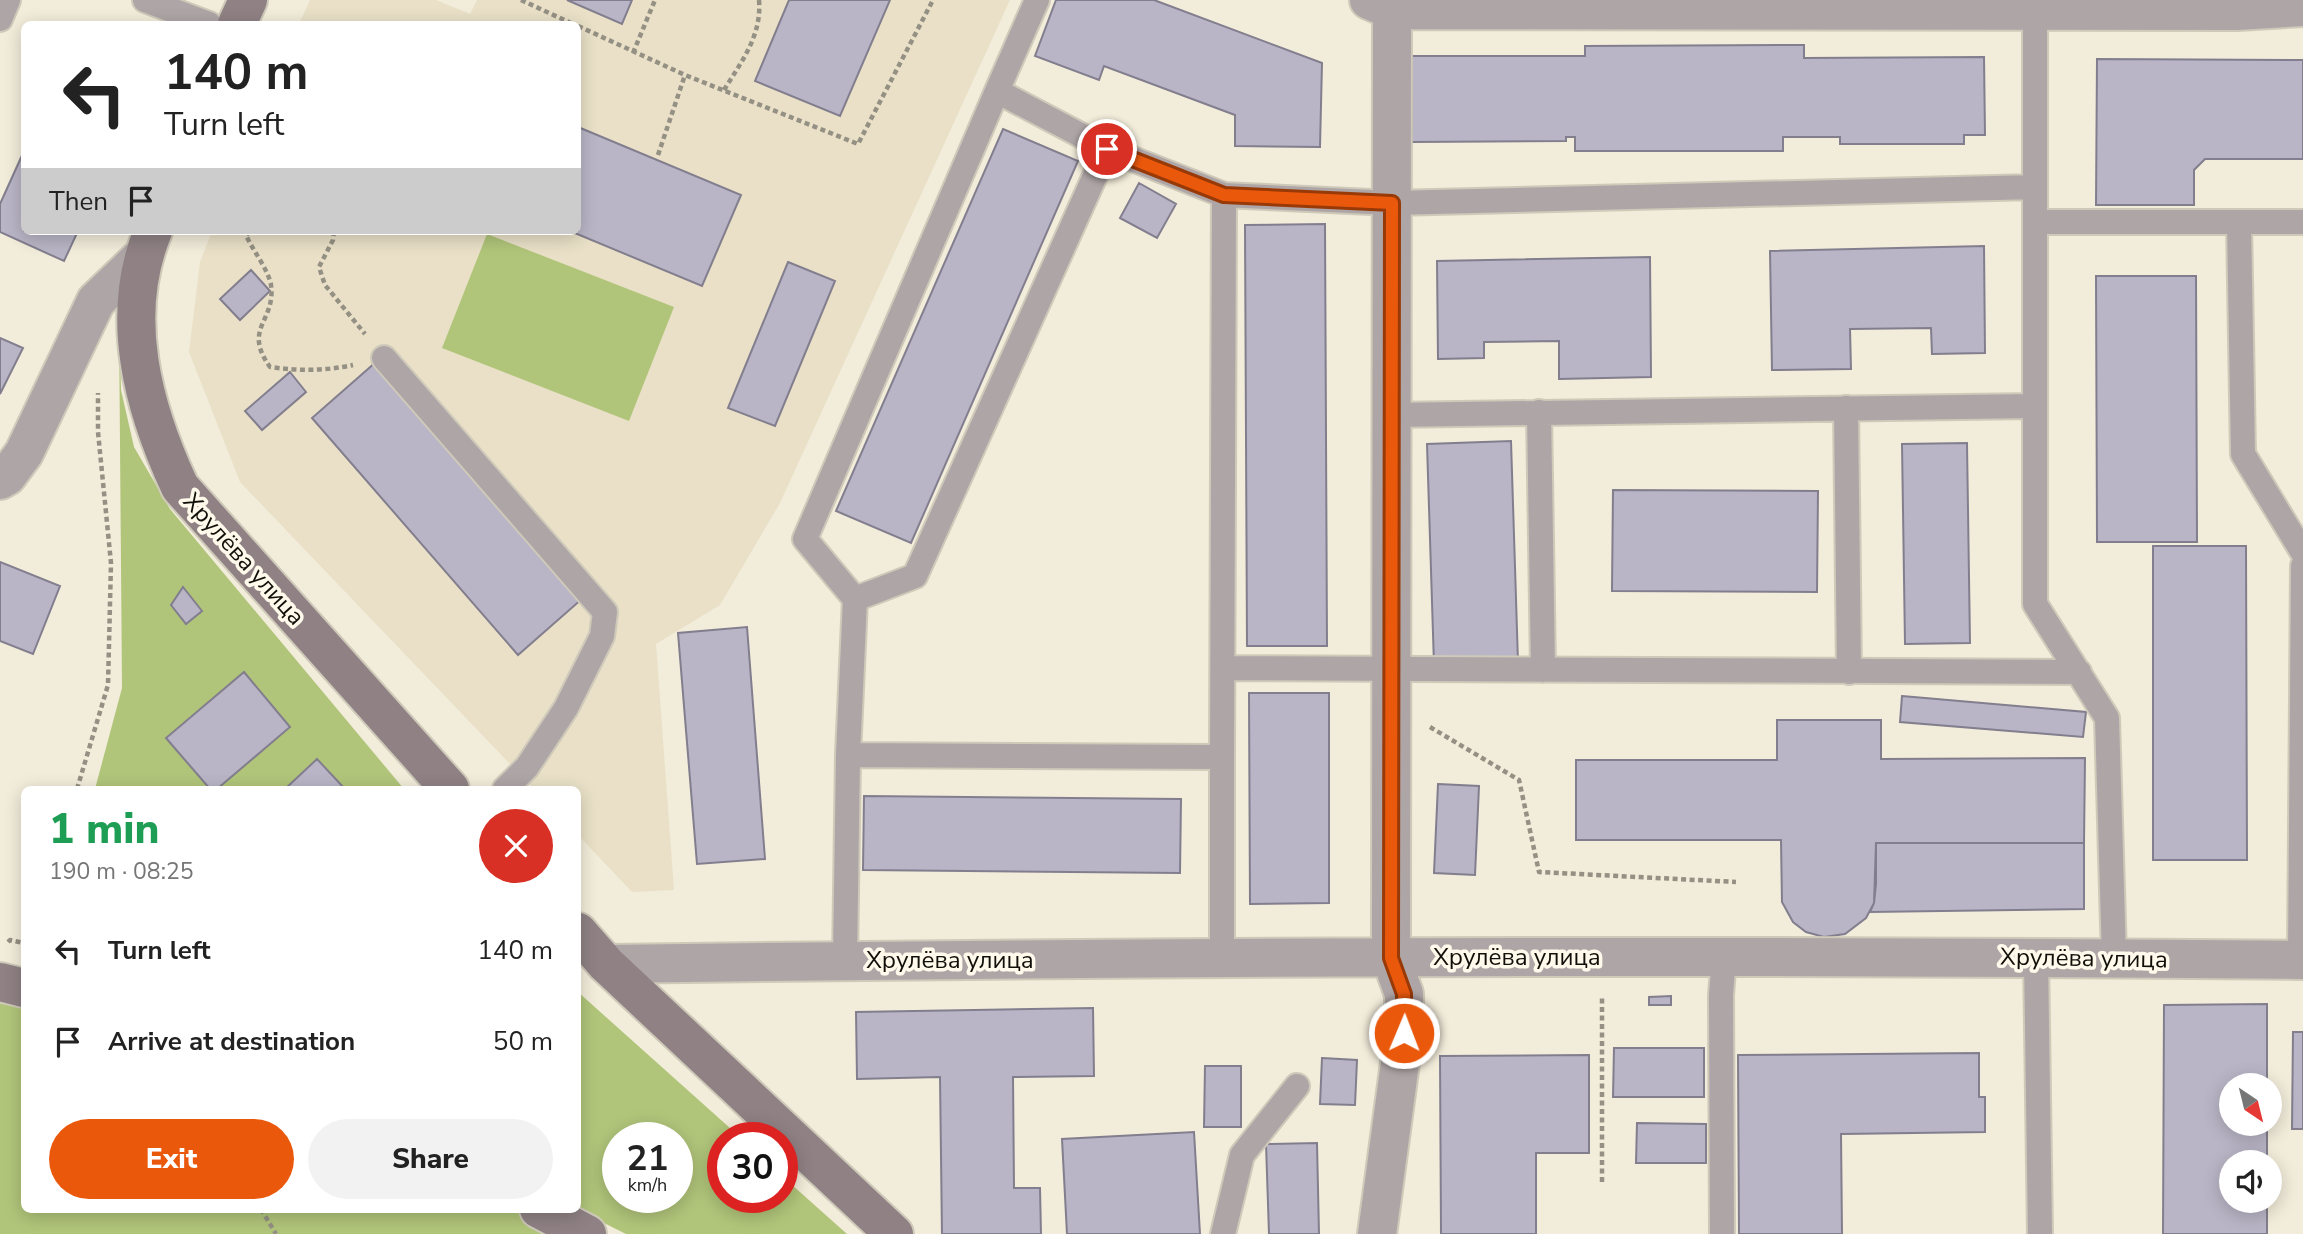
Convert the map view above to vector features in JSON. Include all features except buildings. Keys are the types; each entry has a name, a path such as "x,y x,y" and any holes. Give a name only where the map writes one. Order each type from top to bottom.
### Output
{"main road":[{"path":"238,21 248,0"},
{"name":"Хрулёва улица","path":"148,244 136,295 141,370 150,413 180,487 447,786"},
{"path":"581,935 607,964 894,1234"},
{"path":"0,982 21,987"},
{"path":"547,1213 587,1234"}],"street":[{"path":"1377,1234 1404,1033 1404,994 1391,958 1392,203 1380,5 2035,11 2237,11 2303,7"},
{"name":"Хрулёва улица","path":"0,480 7,476 24,453 96,301 148,244"},
{"name":"Хрулёва улица","path":"607,964 1724,957 2302,960"}],"lane":[{"path":"0,19 8,0"},
{"path":"145,0 201,21"},
{"path":"845,961 848,755 855,599 805,539 1037,0"},
{"path":"2035,11 2035,604 2108,718 2114,958"},
{"path":"998,92 1107,149 1224,195 1392,203 2035,187"},
{"path":"855,599 915,576 1107,149"},
{"path":"1222,959 1224,195"},
{"path":"2036,222 2303,222"},
{"path":"2239,222 2243,454 2303,553"},
{"path":"384,358 605,611 602,636 566,708 527,767 508,786"},
{"path":"1391,415 2035,406"},
{"path":"1846,408 1849,672"},
{"path":"1539,412 1543,670"},
{"path":"2302,960 2303,566"},
{"path":"1224,668 1390,687 1543,670 2079,672"},
{"path":"848,755 1222,757"},
{"path":"1723,1234 1721,995 1724,957"},
{"path":"2036,957 2040,1234"},
{"path":"1223,1234 1242,1155 1297,1086"}],"path":[{"path":"521,0 566,21"},
{"path":"633,53 655,0"},
{"path":"724,90 754,42 760,13 759,0"},
{"path":"581,28 685,75 859,144 933,0"},
{"path":"658,155 685,75"},
{"path":"246,235 271,280 272,303 260,328 259,351 270,367 300,371 332,369 384,358 325,285 319,267 334,235"},
{"path":"78,786 108,685 111,563 97,380"},
{"path":"1390,687 1519,780 1539,872 1736,882"},
{"path":"1602,994 1602,1182"},
{"path":"263,1213 276,1234"}],"shaded area":[{"path":"310,0 436,0 470,14 477,0 1010,0 780,503 720,605 656,644 674,890 632,892 581,838 581,786 531,786 240,482 189,352 200,262 210,235 581,235 581,21 300,21"}],"green space":[{"path":"487,235 674,307 629,421 442,348"},
{"path":"119,321 121,390 134,447 170,509 401,786 96,786 122,688"},
{"path":"0,985 21,989 21,1213 532,1213 574,1234 0,1234"},
{"path":"581,995 723,1122 707,1122 707,1213 798,1213 798,1190 847,1234 626,1234 581,1212"}],"route":[{"path":"1107,149 1224,195 1392,203 1391,958 1404,994 1404,1033"}]}
